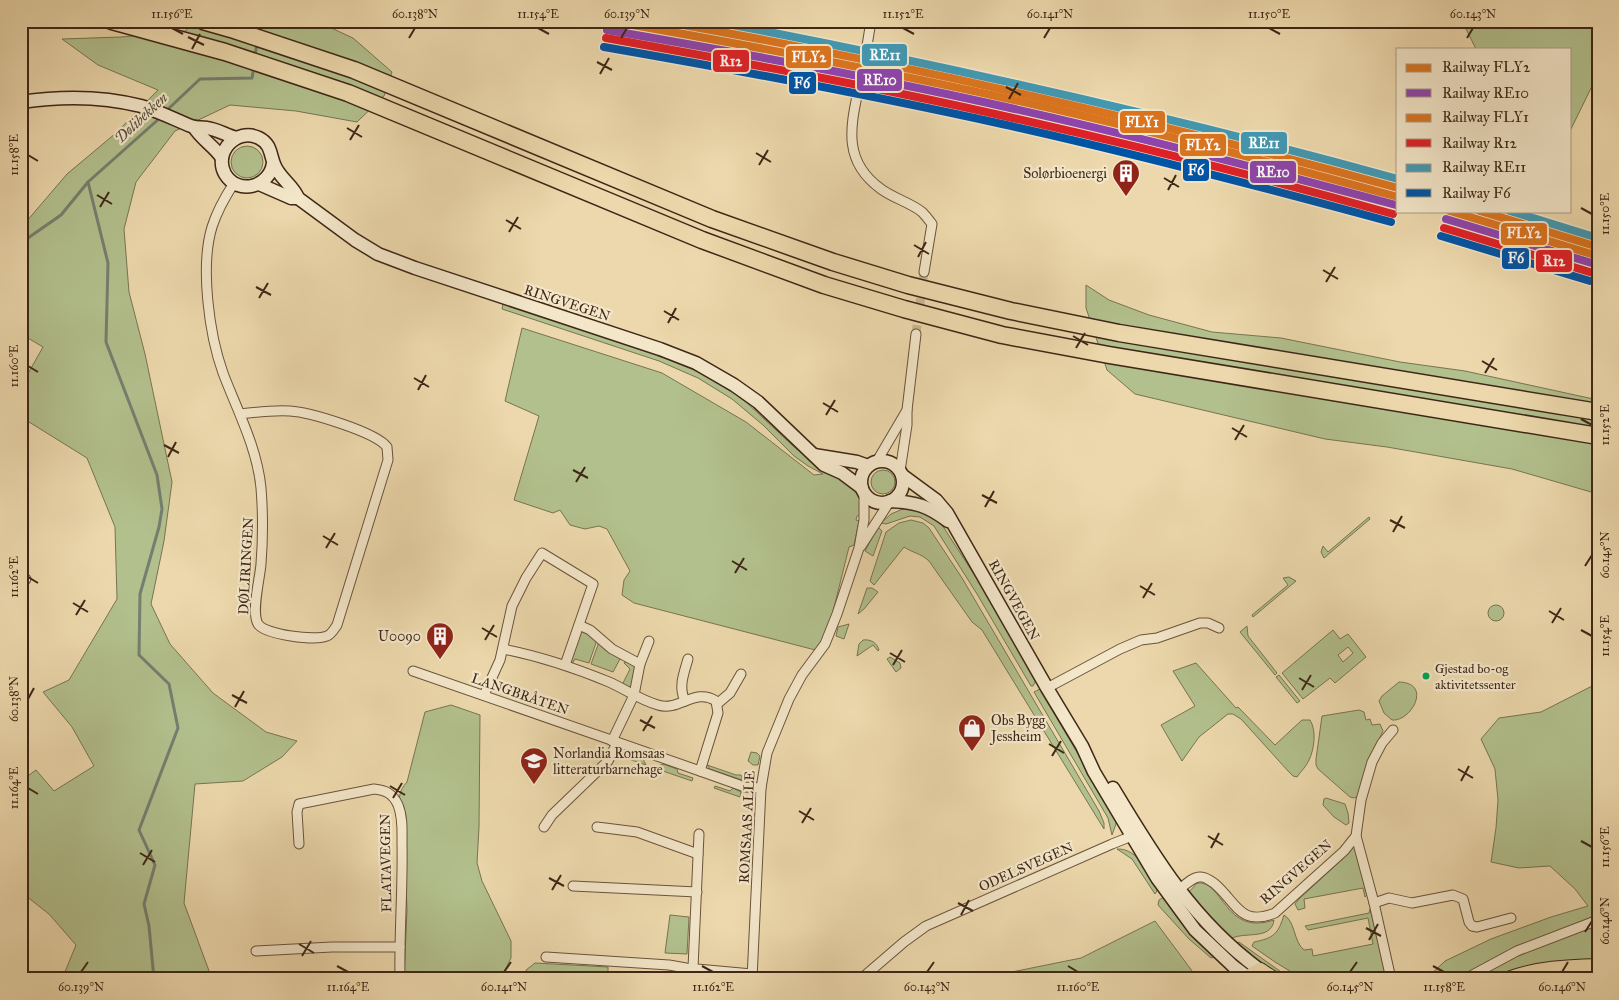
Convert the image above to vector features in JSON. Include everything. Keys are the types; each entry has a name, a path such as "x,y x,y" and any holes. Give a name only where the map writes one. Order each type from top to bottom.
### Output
{"highway":[{"path":"112,21 225,52 348,93 702,240 824,285 904,309 1002,335 1109,355 1598,436"},
{"path":"203,21 354,70 712,218 833,262 908,285 1011,311 1119,333 1598,412"}],"main road":[{"path":"21,102 48,98 111,100 140,106 194,127 208,128 236,138 249,136 262,140 271,150 273,163 269,176 259,184 244,187 234,183 223,170 222,158 216,148 197,132 194,127"},
{"path":"222,158 228,145 236,138"},
{"name":"RINGVEGEN","path":"273,163 280,175 296,192 298,198 355,240 378,254 660,349 696,363 734,385 758,402 824,465 842,473 863,491"},
{"name":"RINGVEGEN","path":"259,184 291,198 298,198"},
{"path":"814,455 872,464 890,462 901,473 902,486 898,495 890,501 875,502 863,491 861,478 872,464"},
{"name":"RINGVEGEN","path":"901,473 936,500 956,526 1132,836 1175,893 1216,933 1252,976"},
{"name":"RINGVEGEN","path":"890,501 912,502 928,507 956,526"},
{"name":"RINGVEGEN","path":"1082,746 1101,768 1175,893"},
{"path":"1508,979 1529,973 1568,972 1598,966"},
{"path":"1252,976 1274,979"}],"street":[{"path":"866,52 871,21"},
{"path":"861,76 851,133 854,154 861,170 880,189 921,211 932,224 924,272"},
{"name":"DØLIRINGEN","path":"234,183 211,228 207,276 209,309 216,349 240,414 254,457 261,487 262,536 256,619 262,628 272,633 317,638 326,637 337,625 388,460 387,447 378,438 315,416 292,411 240,414"},
{"path":"901,473 916,334"},
{"path":"872,464 907,410"},
{"name":"ROMSAAS ALLE","path":"752,976 761,788 764,766 772,739 796,684 817,656 830,634 860,548 864,520 863,491"},
{"name":"ROMSAAS ALLE","path":"860,548 890,501"},
{"path":"484,695 500,660 514,602 542,553 593,584 565,665"},
{"path":"21,576 26,579 21,586"},
{"path":"1047,688 1120,649 1141,640 1157,638 1200,623 1219,628"},
{"path":"579,625 590,630 612,649 640,664"},
{"path":"544,828 552,815 608,761 634,695 640,664 648,641"},
{"path":"503,649 529,654 565,665 664,707 673,706 690,698 710,697 717,704 718,713 700,772"},
{"path":"685,701 681,687 688,659"},
{"name":"LANGBRÅTEN","path":"414,671 700,772 745,787 761,788"},
{"path":"717,704 730,693 741,674"},
{"path":"1391,979 1374,903 1356,836 1361,800 1372,762 1382,743 1394,730"},
{"name":"FLATAVEGEN","path":"299,844 297,812 299,804 374,789 390,793 399,807 401,819 400,979"},
{"path":"597,827 637,832 698,854"},
{"path":"693,968 699,834"},
{"name":"ODELSVEGEN","path":"860,979 926,926 1132,836"},
{"name":"RINGVEGEN","path":"1175,893 1194,879 1201,877 1210,881 1221,890 1242,913 1250,917 1260,918 1267,916 1275,913 1316,877 1344,851 1356,836"},
{"path":"573,886 697,892"},
{"path":"1374,903 1389,898 1412,903 1453,895 1463,899 1469,922 1472,926 1477,927 1512,918"},
{"path":"1466,979 1517,951 1598,920"},
{"path":"256,951 332,947 400,947"},
{"path":"546,957 669,964 752,976"}],"green space":[{"path":"196,21 316,21 353,38 392,72 384,96 357,122 296,111 230,105 175,131 136,182 124,229 129,292 145,354 172,482 164,541 151,604 170,644 213,693 266,732 297,741 282,757 243,781 195,784 184,903 212,979 62,979 76,945 49,914 21,892 21,781 36,770 54,791 94,766 72,727 43,692 69,680 117,599 115,527 87,458 21,417 21,386 43,347 21,334 21,229 67,174 116,133 158,90 98,65 62,39 121,37 185,31"},
{"path":"1462,21 1598,21 1598,84 1594,82 1572,127 1572,48 1476,48"},
{"path":"247,146 258,151 263,162 258,173 247,178 236,173 231,162 236,151"},
{"path":"1086,285 1109,300 1149,315 1212,332 1281,338 1400,362 1465,371 1598,400 1598,494 1512,469 1387,447 1325,439 1135,394 1107,370 1086,308"},
{"path":"503,304 667,359 699,372 747,403 811,461 838,475 867,474 869,472 860,506 860,515 857,516 856,520 859,521 854,545 849,547 823,652 634,603 622,595 624,580 630,571 607,529 599,526 585,529 570,525 560,510 553,513 514,500 539,416 505,401 522,328 662,373 746,422 814,475 823,474 794,456 763,425 732,399 698,378 659,361 502,309"},
{"path":"883,470 891,474 895,482 891,490 883,494 875,490 871,482 875,474"},
{"path":"905,508 916,509 927,514 944,528 977,579 1036,680 1033,686 1031,686 977,594 934,526 920,517 910,516 886,524 881,523 891,514"},
{"path":"1369,517 1370,519 1324,558 1321,552 1323,546 1328,552"},
{"path":"911,520 923,523 929,528 962,578 1099,811 1104,823 1104,829 982,630 972,622 929,561 904,547 874,585 870,581 886,532 899,523"},
{"path":"878,527 882,531 873,556 865,551"},
{"path":"1289,577 1296,581 1253,617 1252,615 1288,585 1283,578"},
{"path":"867,588 872,588 878,592 858,614"},
{"path":"1493,605 1499,605 1504,610 1502,619 1493,621 1488,616 1488,610"},
{"path":"849,624 844,639 836,636 838,627"},
{"path":"1247,626 1248,636 1277,673 1275,675 1240,632"},
{"path":"1333,630 1340,639 1348,634 1366,657 1335,683 1330,678 1303,699 1282,673","holes":["1348,647 1353,653 1343,662 1338,655"]},
{"path":"584,631 597,640 589,663 575,659 572,664 571,660 580,633"},
{"path":"863,640 873,642 879,650 873,645 857,656 859,644"},
{"path":"599,642 621,657 613,672 591,664"},
{"path":"890,657 900,663 901,668 896,672 887,659"},
{"path":"626,660 636,667 631,689 622,685 630,669 624,663"},
{"path":"1196,663 1236,708 1238,707 1275,745 1302,720 1310,720 1314,729 1312,751 1308,762 1297,777 1293,776 1241,719 1233,714 1228,714 1199,737 1182,761 1161,725 1195,706 1173,671"},
{"path":"1279,675 1300,701 1297,703 1276,677"},
{"path":"1399,682 1409,684 1415,689 1417,695 1412,709 1406,715 1392,720 1384,713 1379,701 1382,696"},
{"path":"1598,683 1598,979 1426,979 1445,961 1491,939 1551,917 1588,906 1575,889 1550,866 1519,868 1491,862 1498,800 1495,769 1481,739 1499,718 1541,712"},
{"path":"1040,689 1116,819 1112,835 1108,818 1034,692"},
{"path":"451,705 480,715 477,863 482,881 511,941 511,958 504,972 494,979 404,979 407,910 403,809 400,795 407,782 425,712"},
{"path":"1359,710 1364,712 1366,720 1370,719 1372,725 1380,724 1383,731 1367,764 1358,796 1354,798 1350,797 1318,769 1316,759 1322,716"},
{"path":"624,751 642,757 646,765 617,755"},
{"path":"751,752 757,753 760,756 758,765 753,765 748,761"},
{"path":"663,764 677,769 678,773 693,778 692,781 654,768"},
{"path":"707,765 741,775 742,780 710,769"},
{"path":"715,786 730,791 733,788 741,792 740,797 714,788"},
{"path":"1326,798 1345,804 1349,823 1346,825 1334,817 1323,805"},
{"path":"1357,846 1369,893 1365,897 1363,888 1304,899 1305,908 1298,910 1295,904 1299,899 1348,854 1351,848"},
{"path":"1117,849 1124,850 1137,857 1147,869 1158,889 1155,894 1132,859"},
{"path":"1197,883 1206,884 1235,915 1245,921 1257,923 1274,920 1272,927 1262,933 1235,937 1229,940 1207,919 1189,892"},
{"path":"1164,897 1215,957 1211,958 1189,939 1158,905 1159,900"},
{"path":"1370,909 1384,963 1386,979 1303,979 1252,946 1254,942 1271,937 1280,927 1284,915 1291,922 1300,946 1304,950 1312,949 1313,956 1373,944 1368,918 1308,930 1305,926 1369,913"},
{"path":"670,915 689,917 687,954 665,953"},
{"path":"1155,921 1198,979 1002,979 1002,974 1081,958"},
{"path":"1239,942 1291,979 1282,979 1273,973 1236,943"},
{"path":"535,963 608,967 608,979 528,979 526,970"}],"shaded area":[{"path":"504,972 516,975 518,979 494,979"}],"waterway":[{"name":"Dølibekken","path":"258,31 259,21"},
{"name":"Dølibekken","path":"255,56 257,43"},
{"name":"Dølibekken","path":"165,112 200,79 252,78 254,67"},
{"name":"Dølibekken","path":"21,250 28,238 61,215 88,182 161,117"},
{"path":"88,182 108,263 106,342 157,475 162,509 159,527 140,594 139,655 169,684 178,728 139,830 155,865 144,904 149,926 154,979"}],"tunnel":[{"path":"861,76 866,52"},
{"path":"916,334 924,272"}],"rail line":[{"name":"FLY2","path":"610,21 808,57 1005,98 1202,145 1396,196"},
{"name":"FLY1","path":"661,21 847,56 1032,96 1124,117 1396,187"},
{"name":"RE11","path":"712,21 885,55 1056,93 1228,134 1396,178"},
{"name":"RE10","path":"607,30 807,66 1006,107 1201,154 1396,205"},
{"name":"R12","path":"606,38 855,84 1004,116 1199,162 1393,214"},
{"name":"F6","path":"604,47 803,83 1002,124 1197,171 1391,222"},
{"name":"FLY2","path":"1453,212 1598,256"},
{"name":"FLY1","path":"1483,212 1598,247"},
{"name":"RE11","path":"1513,212 1598,238"},
{"name":"RE10","path":"1446,219 1595,264"},
{"name":"R12","path":"1444,228 1593,273"},
{"name":"F6","path":"1441,236 1590,281"}],"place":[{"name":"Solørbioenergi","path":"1126,197"},
{"name":"U0090","path":"440,660"},
{"name":"Gjestad bo-og aktivitetssenter","path":"1426,676"},
{"name":"Obs Bygg Jessheim","path":"972,752"},
{"name":"Norlandia Romsaas litteraturbarnehage","path":"534,785"}]}
